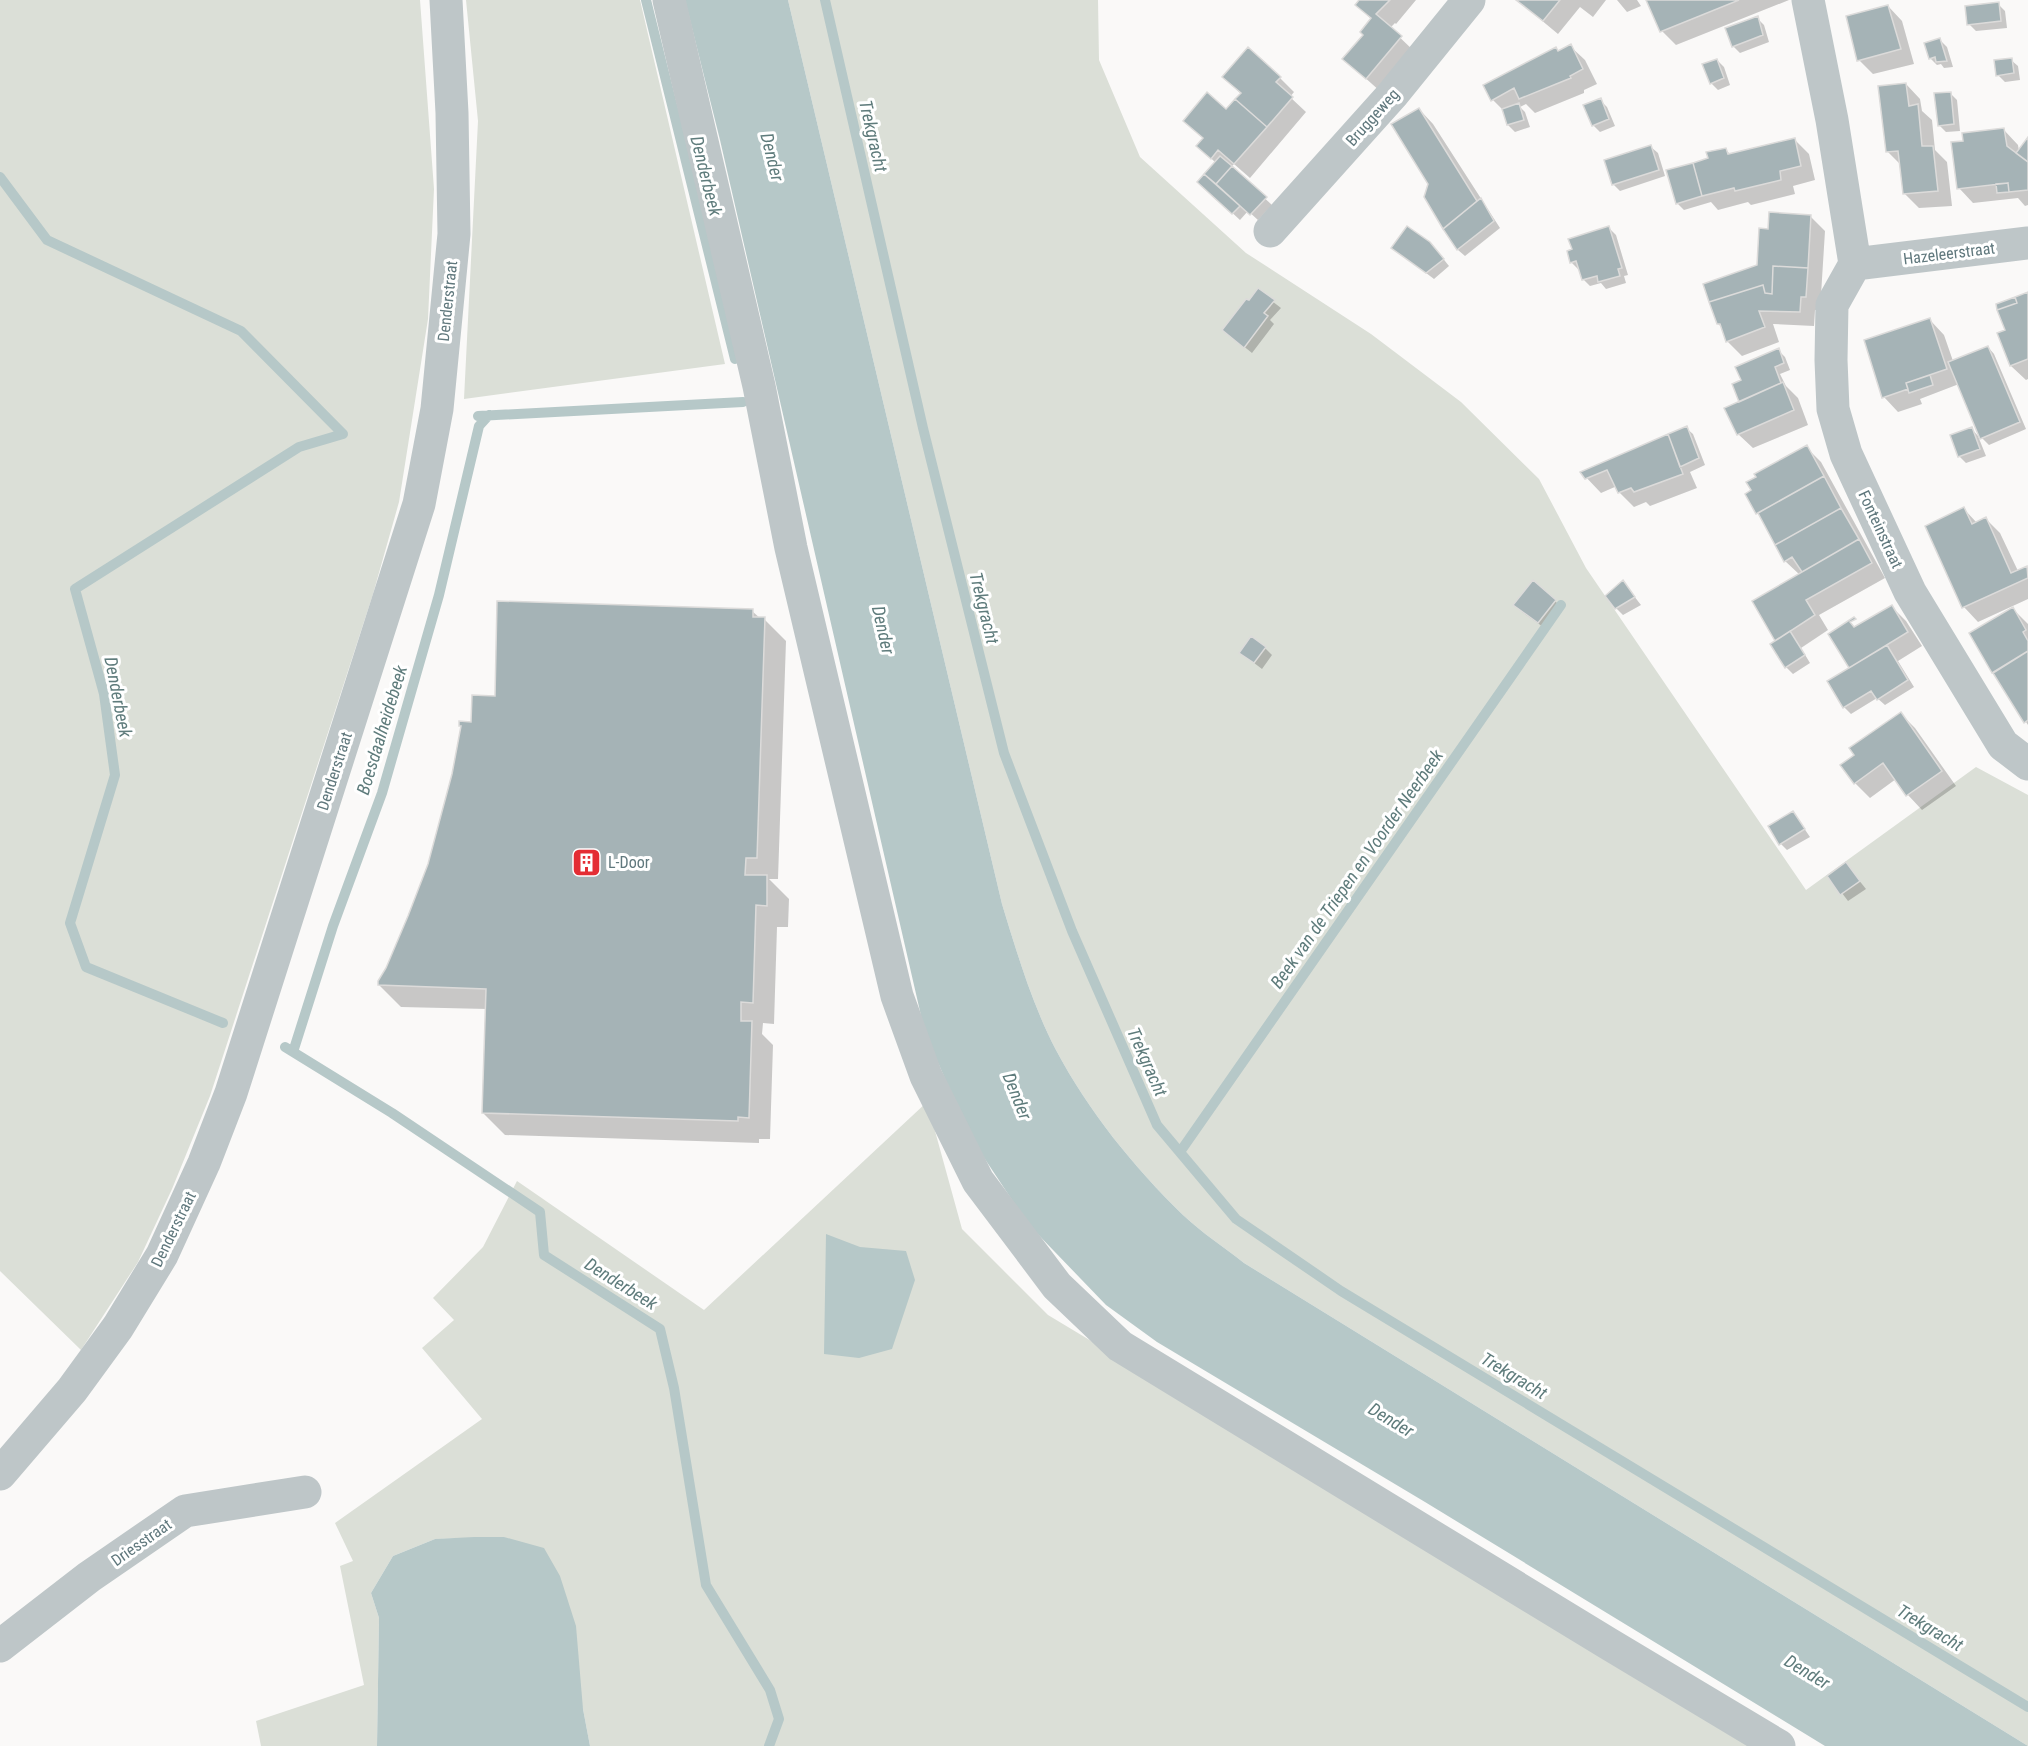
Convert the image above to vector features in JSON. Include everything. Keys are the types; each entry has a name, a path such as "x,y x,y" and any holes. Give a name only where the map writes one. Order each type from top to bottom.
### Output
{"street":[{"name":"Denderstraat","path":"0,1474 72,1390 118,1327 162,1255 204,1163 234,1082 419,504 437,409 454,234 452,113 446,0"},
{"path":"669,0 759,386 791,548 897,996 927,1076 978,1181 1057,1286 1120,1346 1779,1746"},
{"name":"Bruggeweg","path":"1270,231 1392,95 1469,0"},
{"path":"1808,0 1863,263"},
{"name":"Hazeleerstraat","path":"1863,263 2028,243"},
{"name":"Fonteinstraat","path":"1863,263 1832,305 1833,409 1846,454 1910,592 2003,745 2028,764"},
{"name":"Driesstraat","path":"0,1646 89,1577 185,1511 305,1492"}],"shaded area":[{"path":"0,0 420,0 434,189 428,319 399,502 373,594 210,1096 172,1189 138,1262 81,1350 0,1271"},
{"path":"466,0 640,0 725,364 464,399 478,121"},
{"path":"788,0 1098,0 1099,60 1140,157 1246,253 1371,334 1461,402 1539,479 1586,568 1806,890 1976,767 2028,795 2028,1746 1244,1263 1183,1215 1130,1158 1098,1117 1069,1073 1047,1033 1002,904"},
{"path":"927,1102 962,1229 1048,1315 1765,1746 590,1746 583,1709 504,1537 435,1539 393,1556 371,1593 379,1618 377,1746 261,1746 256,1721 364,1685 340,1566 353,1561 335,1523 482,1419 422,1348 454,1320 433,1298 483,1247 517,1181 704,1310"}],"water":[{"name":"Dender","path":"685,0 788,0 1002,904 1047,1033 1069,1073 1113,1137 1183,1215 1244,1263 2028,1746 1825,1746 1157,1342 1106,1305 1028,1224 971,1138 925,1033 720,140"},
{"path":"826,1234 860,1247 906,1251 915,1280 892,1349 859,1358 824,1354"},
{"path":"504,1537 544,1548 560,1576 576,1626 583,1709 590,1746 377,1746 379,1618 371,1593 393,1556 435,1539"}],"building":[{"path":"1359,0 1390,0 1376,14 1402,36 1366,79 1342,59 1363,35 1360,32 1371,18 1355,5"},
{"path":"1516,0 1560,0 1543,21"},
{"path":"1646,0 1739,0 1660,32"},
{"path":"1999,2 2001,21 1967,25 1965,6"},
{"path":"1888,5 1901,49 1857,61 1846,16"},
{"path":"1758,16 1763,35 1732,47 1725,28"},
{"path":"1940,38 1947,61 1936,62 1935,57 1929,59 1924,43"},
{"path":"1571,44 1583,69 1570,76 1571,78 1519,99 1514,88 1491,101 1483,85 1556,47 1558,51"},
{"path":"1248,47 1281,77 1276,82 1293,97 1267,127 1235,99 1241,93 1222,77"},
{"path":"2012,58 2014,73 1996,76 1994,60"},
{"path":"1717,59 1724,78 1710,84 1702,64"},
{"path":"1906,83 1909,106 1918,104 1922,146 1933,146 1938,191 1903,194 1898,151 1886,152 1878,86"},
{"path":"1207,92 1226,109 1235,99 1267,127 1234,164 1218,150 1211,159 1196,146 1203,138 1183,121"},
{"path":"1951,92 1954,124 1938,126 1934,93"},
{"path":"1601,98 1609,119 1592,126 1583,105"},
{"path":"1519,103 1524,120 1507,125 1502,109"},
{"path":"1419,108 1477,201 1443,229 1424,197 1428,184 1391,124"},
{"path":"2004,128 2007,146 2028,162 2028,190 2009,192 2008,183 1957,189 1951,142 1963,141 1962,133"},
{"path":"2028,137 2028,162 2016,153"},
{"path":"1795,138 1801,166 1780,171 1781,180 1702,196 1693,163 1708,158 1706,152 1726,148 1728,154"},
{"path":"1651,145 1659,170 1612,185 1604,160"},
{"path":"1220,156 1232,166 1216,184 1204,174"},
{"path":"1693,163 1702,196 1676,204 1666,170"},
{"path":"1232,166 1267,197 1250,215 1216,184"},
{"path":"1204,174 1240,206 1232,214 1197,182"},
{"path":"2008,183 2009,192 1997,193 1996,184"},
{"path":"1481,198 1494,221 1457,250 1443,229"},
{"path":"1769,212 1811,215 1808,268 1773,266 1772,294 1765,293 1763,285 1709,302 1703,284 1757,265 1759,228 1768,229"},
{"path":"1407,226 1430,242 1444,259 1426,273 1391,248"},
{"path":"1609,226 1622,268 1618,269 1620,276 1598,282 1597,276 1582,280 1576,261 1570,263 1567,251 1572,249 1568,239"},
{"path":"1773,266 1808,268 1806,297 1801,297 1800,312 1759,311 1765,327 1726,342 1709,302 1763,285 1765,293 1772,294"},
{"path":"1258,288 1275,300 1264,313 1268,316 1244,348 1222,330 1246,299 1249,300"},
{"path":"2028,292 2028,359 2010,366 1997,333 2005,330 1997,310 2017,303 2015,297"},
{"path":"2015,297 2017,303 1997,310 1996,304"},
{"path":"1930,318 1947,369 1906,383 1908,389 1882,398 1864,340"},
{"path":"1988,346 2020,422 1980,439 1948,362"},
{"path":"1779,348 1784,363 1775,367 1781,383 1739,402 1732,384 1741,380 1735,367"},
{"path":"1930,375 1933,385 1909,393 1906,383"},
{"path":"1783,382 1794,410 1737,435 1724,408"},
{"path":"1687,426 1699,458 1680,467 1668,434"},
{"path":"1972,427 1980,449 1958,457 1950,435"},
{"path":"1668,434 1683,474 1634,492 1631,488 1618,493 1607,470 1585,479 1580,472"},
{"path":"1807,445 1824,476 1756,514 1745,494 1751,490 1746,482 1756,477 1754,474"},
{"path":"1824,476 1841,508 1775,545 1758,513"},
{"path":"1964,507 1972,524 1986,517 2011,573 2027,566 2028,578 1962,608 1925,526"},
{"path":"1841,508 1859,539 1802,572 1792,557 1784,562 1775,545"},
{"path":"1859,539 1872,563 1806,600 1815,615 1775,641 1752,601"},
{"path":"1533,580 1556,600 1538,623 1513,605"},
{"path":"1623,580 1635,597 1615,609 1605,596"},
{"name":"L-Door","path":"497,601 753,609 753,617 765,617 757,858 746,858 745,875 767,875 767,906 756,905 753,1003 741,1002 741,1021 752,1021 749,1118 738,1117 738,1121 482,1113 486,989 378,985 428,864 452,774 461,726 459,726 459,721 471,722 472,695 495,696"},
{"path":"1892,605 1908,632 1849,668 1828,634 1854,617 1856,619 1850,622 1854,627"},
{"path":"2013,607 2026,630 2023,632 2028,641 2028,651 1992,673 1969,633"},
{"path":"1790,631 1805,655 1785,668 1770,644"},
{"path":"1251,636 1266,647 1254,663 1239,653"},
{"path":"1887,645 1908,680 1877,700 1871,691 1843,708 1827,681"},
{"path":"2028,651 2028,720 2024,723 1993,673"},
{"path":"1901,712 1942,771 1906,796 1883,763 1854,784 1840,765 1854,755 1849,748"},
{"path":"1793,811 1805,829 1779,845 1768,826"},
{"path":"1846,862 1860,881 1840,895 1827,876"}],"waterway":[{"name":"Denderbeek","path":"646,0 735,359"},
{"name":"Trekgracht","path":"825,0 923,428 1004,753 1072,931 1157,1125 1236,1219 1341,1291 2028,1707"},
{"name":"Denderbeek","path":"0,177 47,240 241,331 343,434 299,447 75,589 104,694 115,775 70,923 86,967 223,1023"},
{"name":"Denderbeek","path":"478,416 743,402"},
{"name":"Boesdaalheidebeek","path":"293,1052 333,926 382,793 439,595 479,426 489,415"},
{"name":"Beek van de Triepen en Voorder Neerbeek","path":"1180,1152 1561,605"},
{"name":"Denderbeek","path":"285,1047 392,1113 540,1212 544,1255 660,1329 674,1388 706,1585 770,1690 779,1719 769,1746"}],"place":[{"name":"L-Door","path":"587,862"}]}
